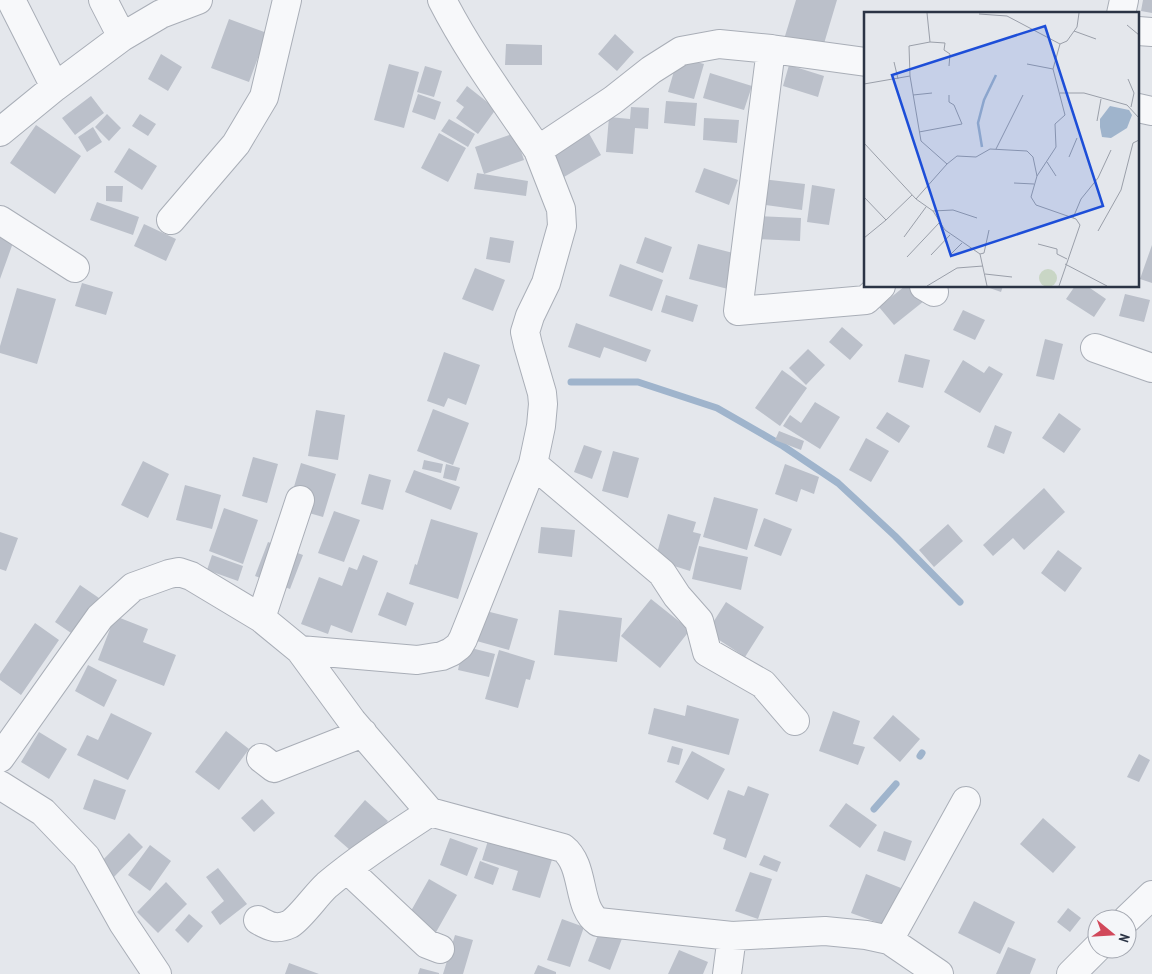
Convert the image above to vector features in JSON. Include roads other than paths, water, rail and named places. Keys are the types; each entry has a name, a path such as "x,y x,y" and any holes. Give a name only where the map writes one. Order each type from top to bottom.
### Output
{"street":[{"path":"11,0 56,87"},
{"path":"103,0 122,37"},
{"path":"0,132 122,37 161,14 198,0"},
{"path":"171,220 236,144 264,97 287,0"},
{"path":"300,650 417,660 442,656 459,646 467,631 532,464 541,426 543,404 525,332 530,316 546,283 562,226 561,209 538,150 489,79 442,0"},
{"path":"538,150 613,100 650,70 680,50 718,44 864,62"},
{"path":"771,49 738,311 866,300 879,288"},
{"path":"0,220 75,268"},
{"path":"1095,348 1152,368"},
{"path":"532,464 662,573 677,596 699,621 707,652 763,684 795,721"},
{"path":"261,618 300,500"},
{"path":"0,758 100,617 133,587 179,572 191,576 261,618 300,650 363,734 430,812 563,848 574,860 589,914 598,922 732,936 824,931 866,935 889,940 938,974"},
{"path":"262,758 274,768 363,734"},
{"path":"0,785 43,812 86,857 124,923 157,974"},
{"path":"889,940 966,801"},
{"path":"258,920 270,927 278,928 292,923 326,887 347,869 430,812"},
{"path":"347,869 428,944 440,949"},
{"path":"1137,909 1152,895"},
{"path":"727,974 732,936"},
{"path":"1071,974 1087,958"}],"waterway":[{"path":"571,382 638,382 717,408 783,446 838,483 895,536 960,602"},
{"path":"874,809 896,784"}]}
